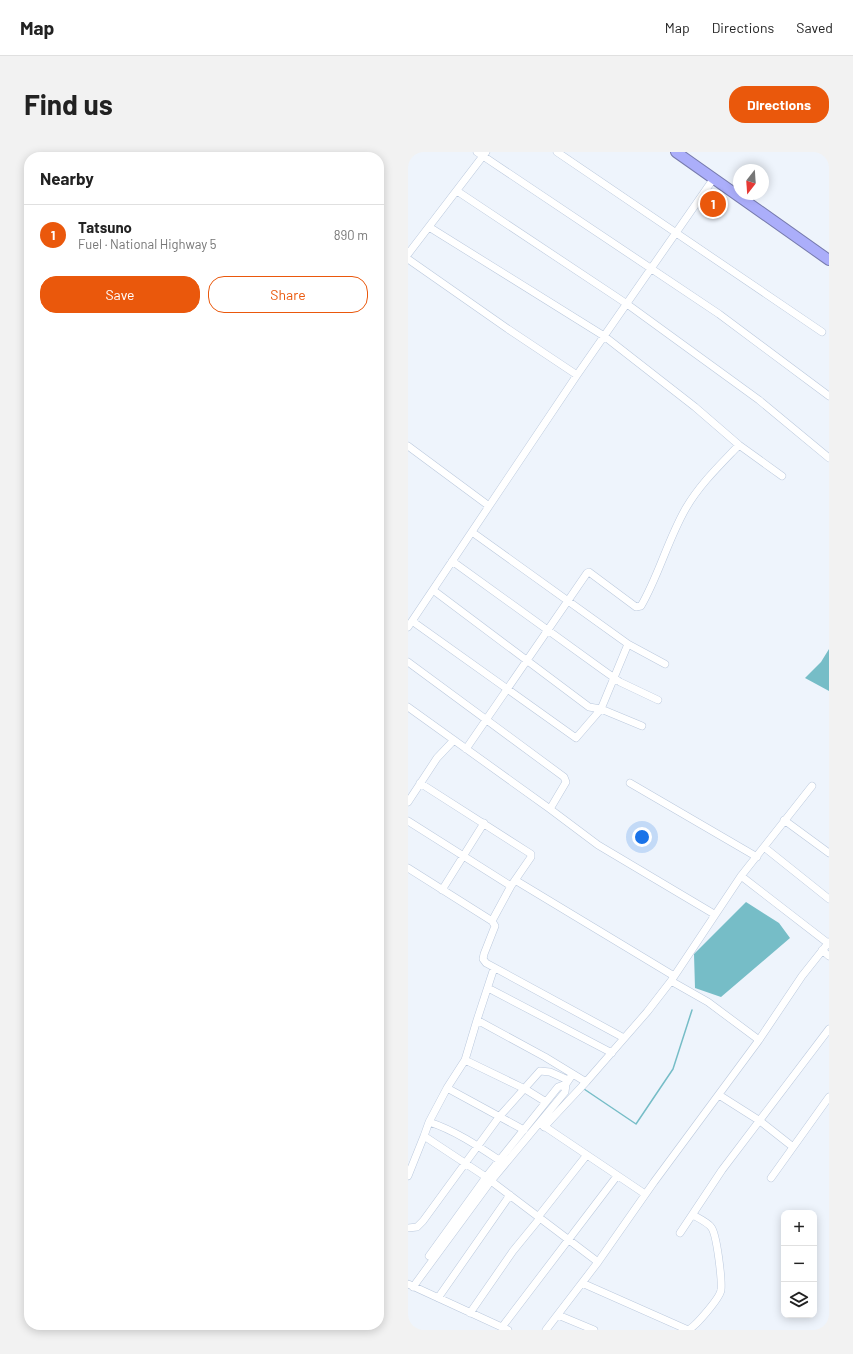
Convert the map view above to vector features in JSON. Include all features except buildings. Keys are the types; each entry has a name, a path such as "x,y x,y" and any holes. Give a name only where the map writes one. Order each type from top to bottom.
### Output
{"highway":[{"path":"676,152 829,260"}],"street":[{"path":"558,152 822,332"},
{"path":"408,254 457,191 482,153 719,314 829,396"},
{"path":"408,627 411,618 433,590 578,374 714,178"},
{"path":"457,191 627,304 759,400 829,458"},
{"path":"429,226 604,336 695,407 739,445 782,476"},
{"path":"408,259 508,329 578,374"},
{"path":"466,749 589,572 636,607 641,606 657,575 685,510 692,498 707,478 739,445"},
{"path":"408,446 489,506"},
{"path":"472,532 628,644 665,664"},
{"path":"452,561 614,678 658,700"},
{"path":"433,590 589,707 601,709 642,726"},
{"path":"411,618 507,690 576,738 601,709 628,644"},
{"path":"408,662 564,777 566,782 550,809"},
{"path":"408,707 598,845 714,914"},
{"path":"408,802 437,758 454,740"},
{"path":"420,783 531,854 531,857 513,883 492,921"},
{"path":"630,783 757,857"},
{"path":"617,1176 568,1240 505,1329 410,1285 417,1273 489,1179 541,1125 586,1082 647,1012 673,978 714,914 741,876 812,786"},
{"path":"784,820 828,851"},
{"path":"408,821 463,856 513,883 673,978 759,1040"},
{"path":"442,890 484,823"},
{"path":"764,847 829,899"},
{"path":"408,868 492,921 495,926 486,946 484,959 494,968 624,1038"},
{"path":"546,1330 582,1284 645,1194 759,1040 802,976 828,943 741,876"},
{"path":"822,950 829,956"},
{"path":"408,1176 429,1122 447,1088 465,1060 494,968"},
{"path":"488,988 612,1053"},
{"path":"477,1020 545,1057 569,1080"},
{"path":"680,1234 722,1170 829,1029"},
{"path":"465,1060 524,1089 546,1102"},
{"path":"408,1228 417,1227 499,1117 540,1071 550,1072 569,1080 586,1082"},
{"path":"489,1179 499,1160 558,1087 569,1080"},
{"path":"541,1125 565,1092 569,1080"},
{"path":"447,1088 524,1130"},
{"path":"719,1095 760,1121 793,1147"},
{"path":"771,1178 829,1097"},
{"path":"429,1122 439,1125 499,1160"},
{"path":"541,1125 645,1194"},
{"path":"424,1136 489,1179 598,1262"},
{"path":"470,1313 513,1251 586,1156"},
{"path":"438,1298 510,1195"},
{"path":"582,1284 688,1330 693,1328 719,1296 721,1290 718,1256 711,1226 693,1215"},
{"path":"558,1315 594,1330"}],"water":[{"path":"829,649 829,691 805,678 821,662"},
{"path":"746,902 779,923 790,938 721,997 695,988 694,954"}],"waterway":[{"path":"584,1089 636,1124 673,1069 692,1010"}],"place":[{"name":"Tatsuno","path":"713,204"}]}
